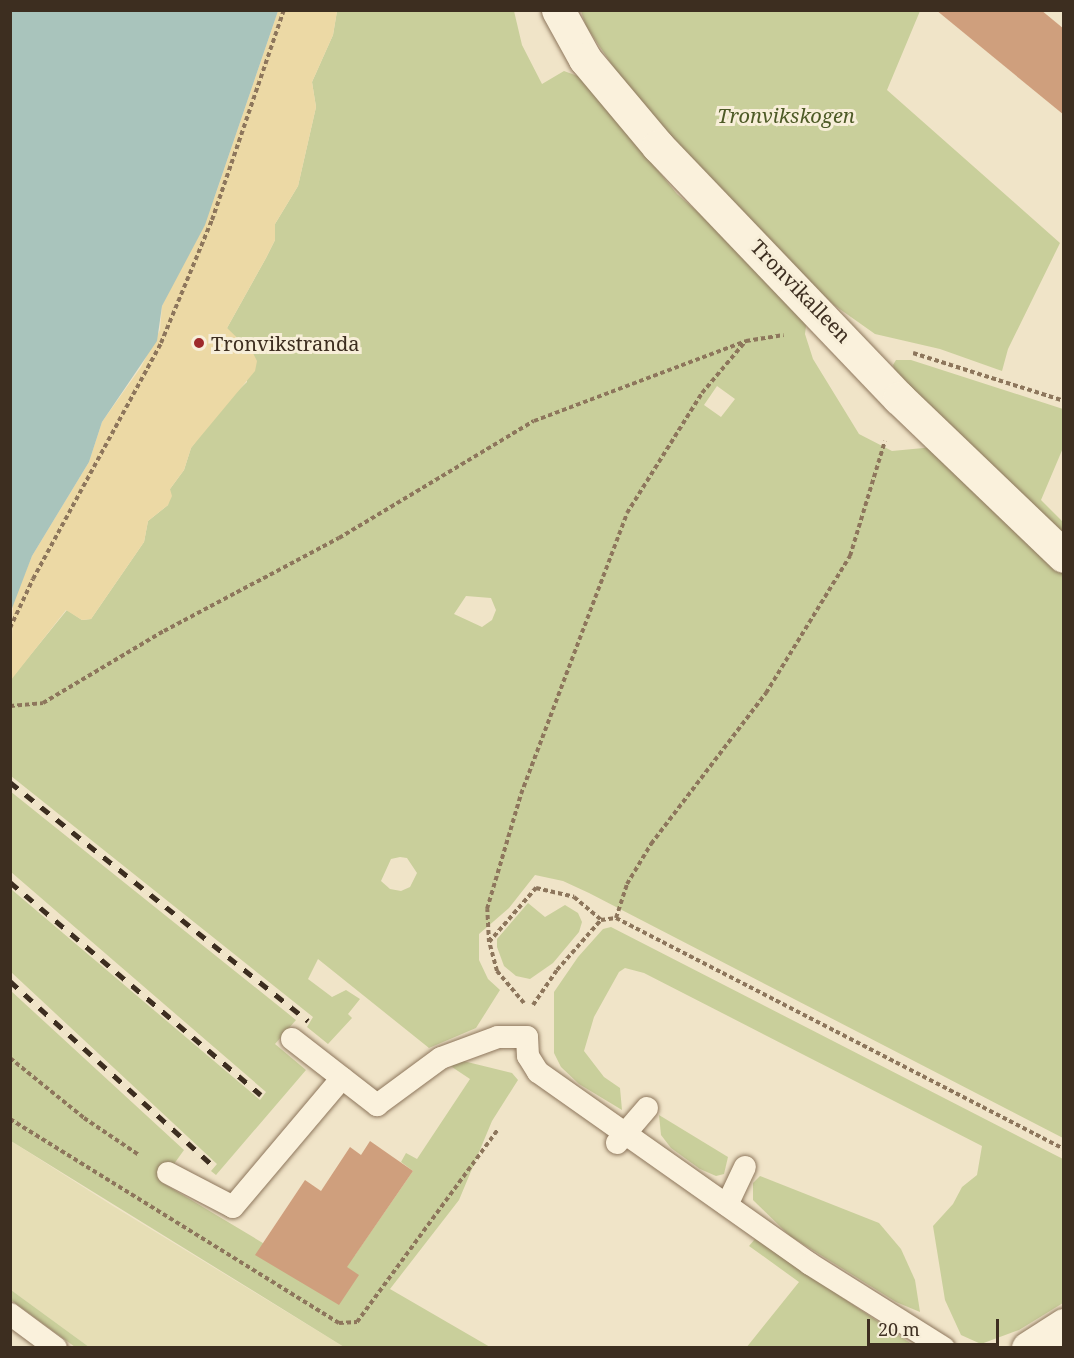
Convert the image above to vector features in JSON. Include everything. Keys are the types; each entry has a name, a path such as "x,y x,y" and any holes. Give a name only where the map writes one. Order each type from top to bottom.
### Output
{"street":[{"name":"Tronvikalleen","path":"558,10 585,59 624,109 860,353 899,398 1064,556"},
{"path":"1028,1347 1064,1325"}],"lane":[{"path":"292,1039 377,1105 441,1058 498,1037 527,1038 532,1078 718,1205 944,1347"},
{"path":"168,1173 233,1207 342,1078"},
{"path":"621,1138 647,1108"},
{"path":"718,1205 745,1167"},
{"path":"10,1314 56,1347"}],"path":[{"path":"10,628 33,579 161,343 212,220 284,10"},
{"path":"10,706 43,703 165,631 339,538 534,421 746,341 784,335 795,338"},
{"path":"746,341 702,393 627,513 521,794 487,909 489,942 498,971 530,1010 557,970 601,920 616,918 1064,1149"},
{"path":"860,353 916,354 1064,401"},
{"path":"616,918 627,884 651,844 766,693 850,556 899,398"},
{"path":"489,942 536,888 574,897 601,920"},
{"path":"10,1058 84,1118 168,1173"},
{"path":"10,1119 339,1323 357,1322 498,1129"}],"shaded area":[{"path":"11,1141 344,1347 89,1347 11,1290"}],"green space":[{"path":"337,11 514,11 522,45 542,84 564,71 583,78 677,194 726,236 807,318 805,334 813,359 859,434 892,451 934,447 1063,574 1063,1138 589,893 563,881 535,875 509,908 479,934 479,960 488,979 500,990 476,1028 429,1048 318,959 308,979 332,997 346,990 360,999 348,1014 352,1018 328,1044 307,1027 313,1017 11,776 10,680 67,610 82,620 91,619 144,542 148,521 168,505 170,489 184,470 191,448 223,405 247,382 247,346 230,335 227,328 275,240 275,224 298,186 316,107 312,82 333,35","holes":["717,386 735,399 721,417 704,405","466,596 491,598 496,610 492,620 482,627 454,614","407,858 417,873 410,887 401,891 390,889 381,881 391,859"]},
{"name":"Tronvikskogen","path":"581,11 920,11 887,90 1060,243 1008,349 1002,371 940,349 875,334 834,305 729,204 620,77 586,26"},
{"path":"896,360 911,360 1063,409 1063,448 1041,500 1063,522 1063,543 896,375 893,365"},
{"path":"10,791 296,1020 275,1044 306,1070 216,1175 211,1171 217,1164 11,972 11,889 260,1100 266,1092 11,872"},
{"path":"528,903 545,917 565,905 578,913 582,922 579,932 553,963 530,979 516,976 504,966 497,947 497,939"},
{"path":"611,927 1063,1159 1063,1303 1019,1330 981,1344 961,1335 945,1300 933,1226 953,1204 962,1187 977,1175 982,1146 644,973 625,968 619,972 594,1017 584,1051 604,1077 620,1088 622,1110 579,1084 561,1067 554,1053 554,992 578,957 603,929"},
{"path":"10,990 184,1150 161,1182 288,1258 355,1255 413,1171 401,1162 406,1153 417,1159 470,1079 449,1065 455,1059 512,1073 518,1080 492,1121 459,1200 390,1289 490,1347 344,1347 11,1141"},
{"path":"659,1115 728,1157 724,1174 716,1176 700,1169 671,1148 661,1135"},
{"path":"760,1176 879,1223 901,1249 915,1280 920,1312 896,1302 790,1236 753,1200 753,1183"},
{"path":"755,1239 916,1347 746,1348 799,1282 749,1246"},
{"path":"11,1290 89,1347 75,1347 11,1300"}],"sand":[{"name":"Tronvikstranda","path":"278,11 337,11 333,35 312,82 316,107 298,186 275,224 275,240 266,258 227,328 253,353 257,361 255,371 191,448 184,470 170,489 172,496 168,505 148,521 144,542 91,619 82,620 66,610 11,680 13,603 32,556 89,462 102,422 141,367 160,330 162,306 215,196"}],"water":[{"path":"11,10 278,11 205,225 162,306 157,341 102,422 89,462 32,556 11,611"}],"building":[{"path":"936,10 1041,10 1064,29 1064,115"},
{"path":"370,1141 413,1171 347,1267 359,1275 339,1305 255,1255 305,1180 321,1191 350,1147 361,1155"}],"railway":[{"path":"10,782 308,1021"},
{"path":"10,882 261,1095"},
{"path":"10,981 212,1165"}],"place":[{"name":"Tronvikstranda","path":"199,343"}]}
